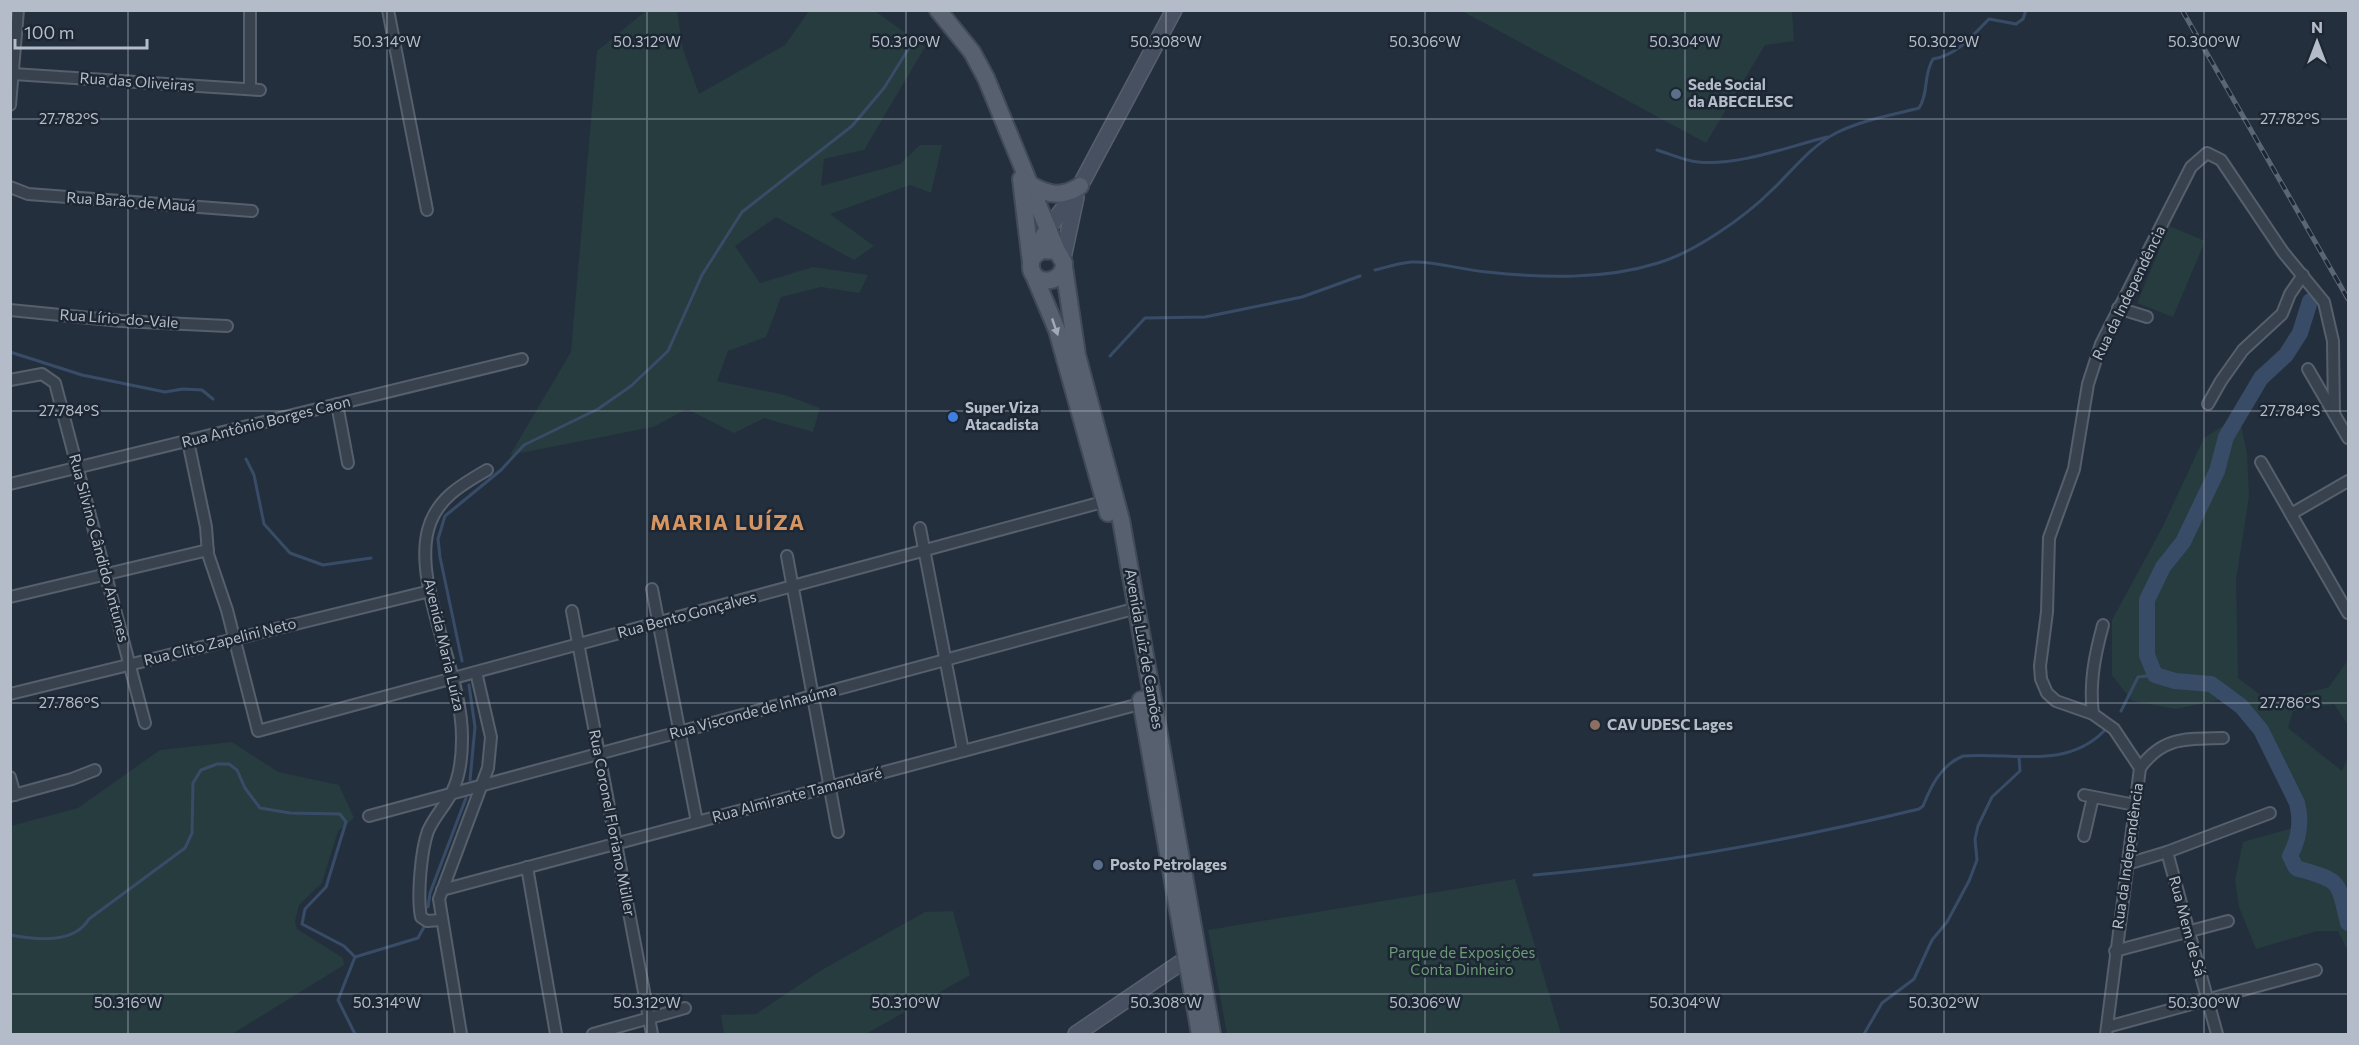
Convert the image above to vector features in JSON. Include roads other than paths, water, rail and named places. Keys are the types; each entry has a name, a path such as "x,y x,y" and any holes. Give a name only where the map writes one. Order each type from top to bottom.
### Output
{"main road":[{"path":"938,10 972,52 986,78 1018,158"},
{"path":"1032,265 1048,229 1080,186 1174,10"},
{"name":"Avenida Luiz de Camões","path":"1018,158 1061,259 1077,355 1111,500 1192,955 1212,1035"},
{"name":"Avenida Luiz de Camões","path":"1018,158 1032,265 1057,330 1111,500"},
{"path":"1029,184 1041,191 1059,195 1068,194 1080,186"},
{"path":"1032,265 1040,280 1051,281 1060,276 1067,228 1080,186"},
{"path":"1032,265 1041,250 1061,259"},
{"path":"1076,1035 1192,955"},
{"name":"Avenida Luiz de Camões","path":"1192,955 1200,1035"}],"street":[{"path":"10,105 18,10"},
{"name":"Rua das Oliveiras","path":"13,74 255,90 250,10"},
{"path":"388,10 427,210"},
{"name":"Rua da Independência","path":"2106,1031 2140,768 2114,729 2093,714 2071,708 2047,693 2041,679 2040,656 2047,612 2052,526 2074,469 2094,364 2118,308 2191,167 2198,158 2207,153 2221,160 2283,252 2303,275"},
{"name":"Rua Barão de Mauá","path":"10,187 28,194 252,210"},
{"path":"2208,404 2243,350 2282,314 2290,294 2303,275 2318,292 2327,311 2334,354 2334,413"},
{"path":"2118,308 2147,317"},
{"name":"Rua Lírio-do-Vale","path":"10,310 121,321 227,326"},
{"name":"Rua Antônio Borges Caon","path":"10,484 522,359"},
{"path":"2308,369 2349,438"},
{"name":"Rua Silvino Cândido Antunes","path":"10,380 36,375 48,376 55,382 146,723"},
{"path":"337,404 348,463"},
{"path":"188,441 206,527 208,550 234,639"},
{"path":"2261,462 2349,613"},
{"name":"Avenida Maria Luíza","path":"476,672 491,736 484,785 442,890 441,920 427,921 421,916 422,861 429,830 451,794 458,777 462,739 454,678 430,591 425,559 428,529 433,516 452,492 487,470"},
{"path":"2291,514 2349,481"},
{"name":"Rua Bento Gonçalves","path":"234,639 258,731 1111,500"},
{"path":"920,528 963,751"},
{"path":"10,597 208,550"},
{"path":"788,556 838,832"},
{"path":"652,589 697,822"},
{"name":"Rua Clito Zapelini Neto","path":"10,694 430,591"},
{"name":"Rua Visconde de Inhaúma","path":"369,816 1131,610"},
{"name":"Rua Coronel Floriano Müller","path":"572,611 652,1035"},
{"path":"2093,714 2094,662 2103,625"},
{"name":"Rua Almirante Tamandaré","path":"442,890 1147,702"},
{"path":"2140,768 2157,748 2169,743 2223,738"},
{"path":"10,777 13,796 95,770"},
{"path":"2084,837 2089,796 2135,805"},
{"path":"2127,864 2167,852 2270,813"},
{"name":"Rua Mem de Sá","path":"2167,852 2217,1035"},
{"path":"527,867 556,1035"},
{"path":"441,920 461,1035"},
{"path":"2115,951 2228,921"},
{"path":"2106,1031 2208,999 2316,970"},
{"path":"593,1035 685,1008"}],"waterway":[{"path":"1375,270 1402,263 1421,262 1508,274 1573,276 1637,269 1672,258 1719,233 1748,211 1827,138 1877,118 1919,108 1933,59 1957,49 1989,19 2016,24 2023,19 2026,10"},
{"path":"462,661 440,557 438,539 445,516 501,470 524,445 598,409 631,386 668,351 702,275 742,212 852,126 884,88 914,40"},
{"path":"1657,150 1698,162 1730,161 1827,137"},
{"path":"1110,356 1145,318 1205,317 1302,297 1360,276"},
{"path":"2310,301 2300,333 2286,355 2261,378 2226,437 2217,471 2183,542 2163,567 2147,600 2147,655 2155,675 2175,681 2211,684 2241,706 2261,730 2297,803 2299,830 2290,856 2296,868 2322,876 2335,884 2342,897 2348,923"},
{"path":"10,352 82,375 165,392 183,389 202,390 213,399"},
{"path":"246,459 254,475 264,524 290,553 323,565 371,558"},
{"path":"2121,711 2138,677 2155,675"},
{"path":"469,685 475,727 470,780"},
{"path":"1534,875 1631,864 1728,849 1919,809 1943,771 1963,756 2037,757 2055,755 2073,751 2089,743 2104,731"},
{"path":"1864,1034 1882,1003 1914,979 1932,940 1947,922 1969,881 1977,860 1975,839 1978,826 1992,797 2020,771 2019,757"},
{"path":"10,935 43,939 74,933 89,919 185,848 192,833 193,783 201,770 217,764 229,764 237,770 245,788 260,808 290,813 340,814 346,822 326,887 305,909 302,924 344,946 355,957 338,1000 355,1034"},
{"path":"428,907 430,893 466,798"},
{"path":"355,957 418,938 425,925"}],"railway":[{"path":"2182,10 2348,299"}],"place":[{"name":"Sede Social da ABECELESC","path":"1676,94"},
{"name":"Super Viza Atacadista","path":"953,417"},
{"name":"CAV UDESC Lages","path":"1595,725"},
{"name":"Posto Petrolages","path":"1098,865"}],"district":[{"name":"MARIA LUÍZA","path":"728,523"}],"park label":[{"name":"Parque de Exposições Conta Dinheiro","path":"1462,962"}]}
